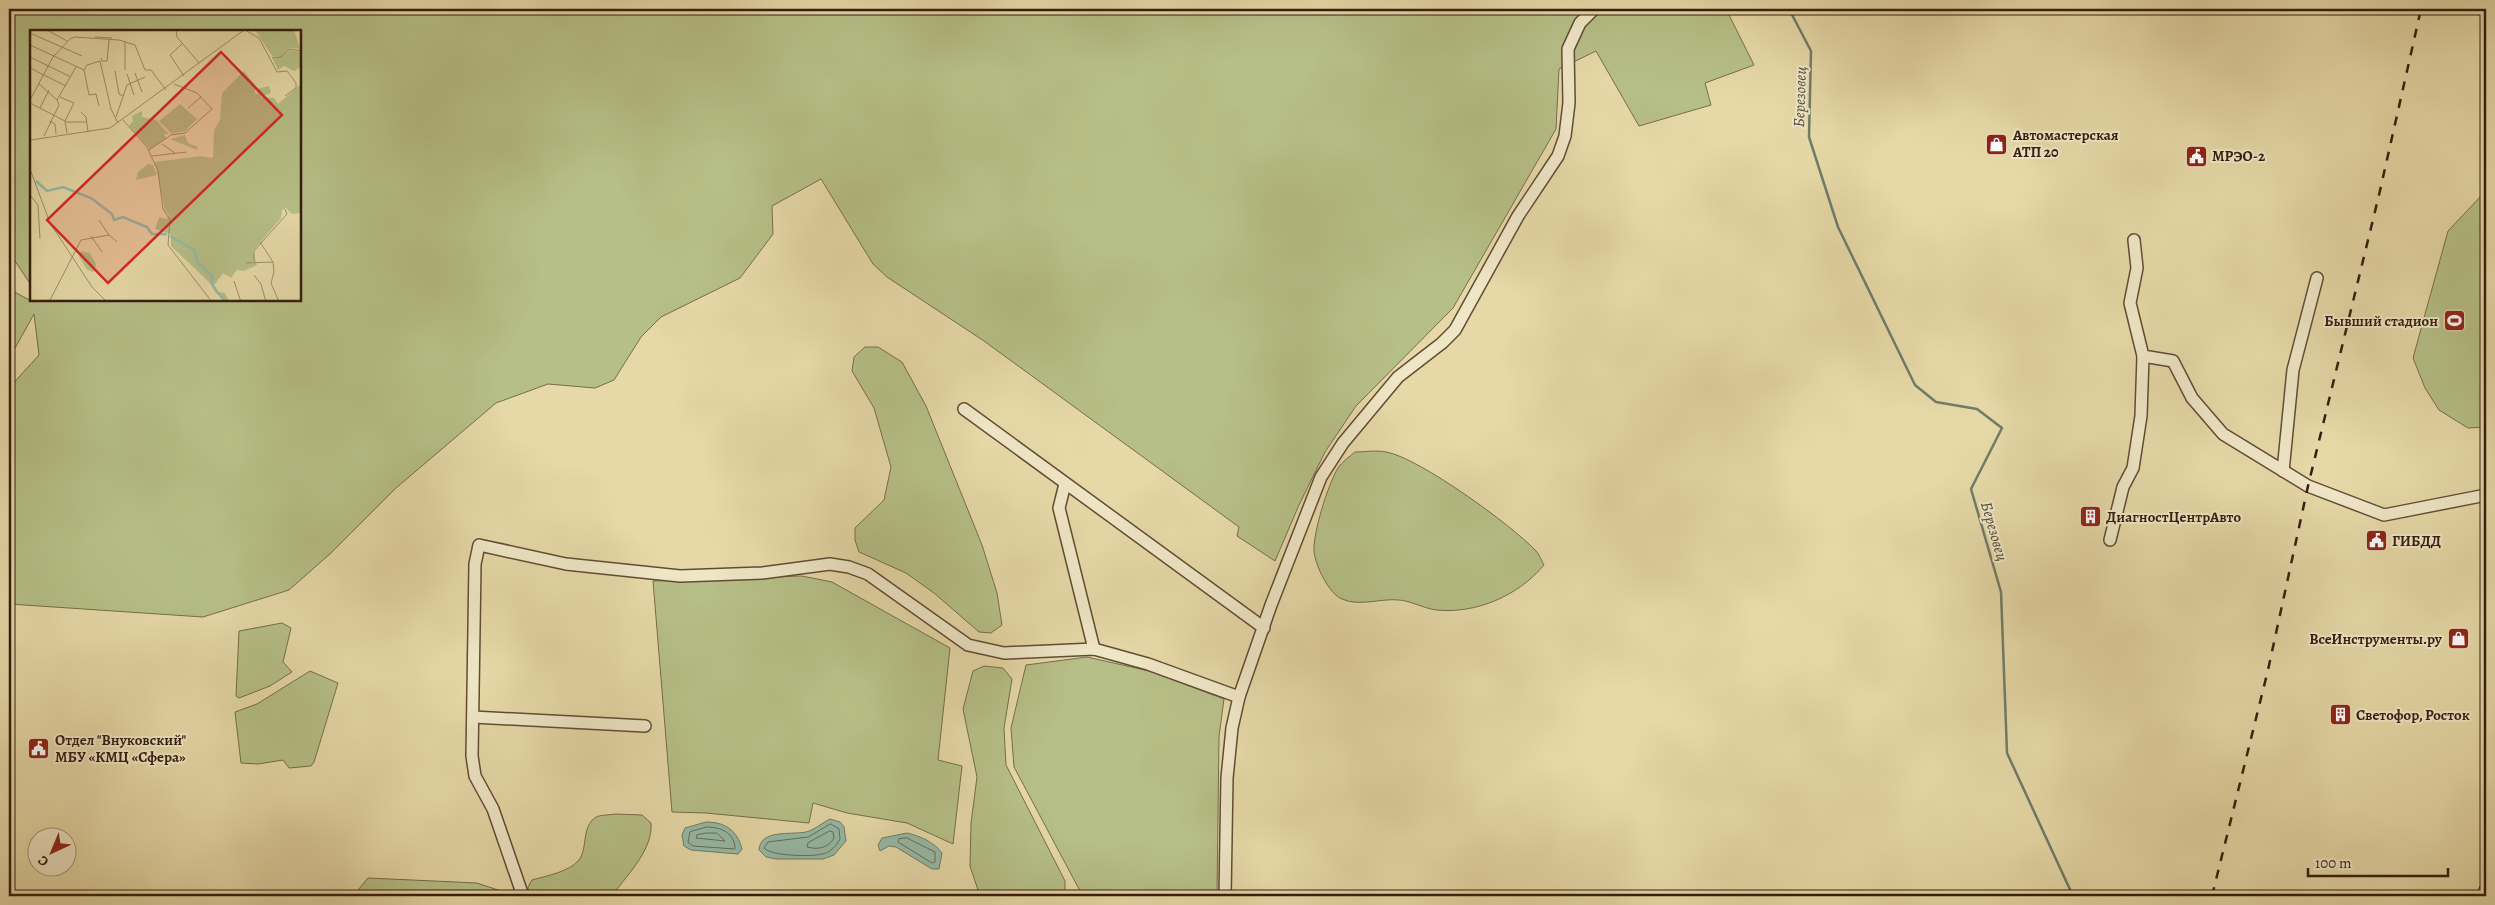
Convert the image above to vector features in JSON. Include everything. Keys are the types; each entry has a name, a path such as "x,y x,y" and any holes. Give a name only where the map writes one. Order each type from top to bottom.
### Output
{"main road":[{"path":"2484,896 2486,891"}],"street":[{"path":"1225,896 1227,778 1232,728 1239,697 1321,477 1343,443 1398,376 1442,343 1455,330 1518,216 1558,156 1565,136 1569,103 1568,49 1580,23 1594,9"},
{"path":"2110,540 2124,487 2133,468 2141,416 2143,356 2130,303 2137,268 2134,240"},
{"path":"2283,471 2293,370 2317,278"},
{"path":"2143,356 2173,361 2192,398 2223,434 2308,486 2384,516 2486,496"},
{"path":"964,409 1264,628"},
{"path":"1065,484 1059,508 1094,649"},
{"path":"523,896 493,809 475,776 472,756 475,564 479,545 566,564 680,576 762,573 830,564 849,567 868,574 968,645 1004,653 1094,649 1148,664 1239,697"},
{"path":"473,717 645,726"}],"green space":[{"path":"9,9 1726,9 1754,65 1705,83 1711,105 1639,126 1596,51 1559,69 1556,129 1453,308 1356,406 1325,452 1299,505 1275,561 1237,536 1239,527 984,341 887,277 873,264 821,179 772,206 773,234 740,278 661,317 641,337 614,380 595,388 548,384 496,403 396,488 331,553 289,590 203,617 9,604 9,388 39,355 34,314 9,359 9,289 33,302 301,301 301,30 30,30 30,284 9,252"},
{"name":"Бывший стадион","path":"2486,193 2486,427 2468,428 2439,410 2425,388 2413,358 2448,231"},
{"path":"865,347 878,347 902,362 926,406 982,545 997,593 1002,625 991,633 979,632 934,593 906,573 859,552 855,540 855,528 884,500 891,467 874,408 852,371 854,357"},
{"path":"1355,452 1386,452 1420,466 1487,510 1524,540 1537,553 1544,565 1522,586 1509,594 1481,606 1466,609 1436,610 1399,600 1356,602 1342,599 1332,591 1320,571 1315,557 1314,543 1322,509 1334,475 1338,468"},
{"path":"802,576 832,582 950,648 938,760 962,766 953,844 907,823 847,813 813,803 809,823 706,813 672,812 653,581"},
{"path":"282,623 291,628 283,662 292,672 270,686 239,698 236,696 239,631"},
{"path":"1087,657 1149,671 1224,699 1219,736 1217,896 1076,896 1080,891 1014,767 1011,728 1026,665"},
{"path":"984,666 1003,668 1012,679 1004,728 1006,765 1065,881 1065,896 980,896 970,866 971,823 977,777 963,709 973,671"},
{"path":"310,671 338,683 314,762 311,766 289,768 283,760 258,764 241,763 235,712 257,704"},
{"path":"615,814 642,815 651,823 651,833 639,860 614,893 609,896 529,896 528,887 532,880 563,871 579,860 582,855 586,832 591,821 598,816"},
{"path":"368,878 477,883 498,890 501,896 357,896 358,890"}],"water":[{"path":"830,819 840,822 844,827 846,841 834,855 823,859 776,859 766,857 759,850 761,843 770,836 806,832"},
{"path":"706,822 719,824 733,832 740,842 742,849 738,854 691,850 684,846 682,835 685,828"},
{"path":"907,833 926,840 939,849 942,853 939,869 932,869 896,847 889,846 880,851 878,845 882,838"}],"waterway":[{"name":"Березовец","path":"1789,9 1811,51 1809,137 1838,227 1915,385 1936,402 1977,409 2002,428 1971,489 2001,592 2007,753 2073,896"}],"railway":[{"path":"2212,896 2268,670 2308,486 2379,195 2421,9"}],"place":[{"name":"Автомастерская АТП 20","path":"1997,144"},
{"name":"МРЭО-2","path":"2196,156"},
{"name":"Бывший стадион","path":"2454,321"},
{"name":"ДиагностЦентрАвто","path":"2090,517"},
{"name":"ГИБДД","path":"2376,541"},
{"name":"ВсеИнструменты.ру","path":"2458,639"},
{"name":"Светофор, Росток","path":"2340,715"},
{"name":"Отдел \"Внуковский\" МБУ «КМЦ «Сфера»","path":"39,749"}]}
